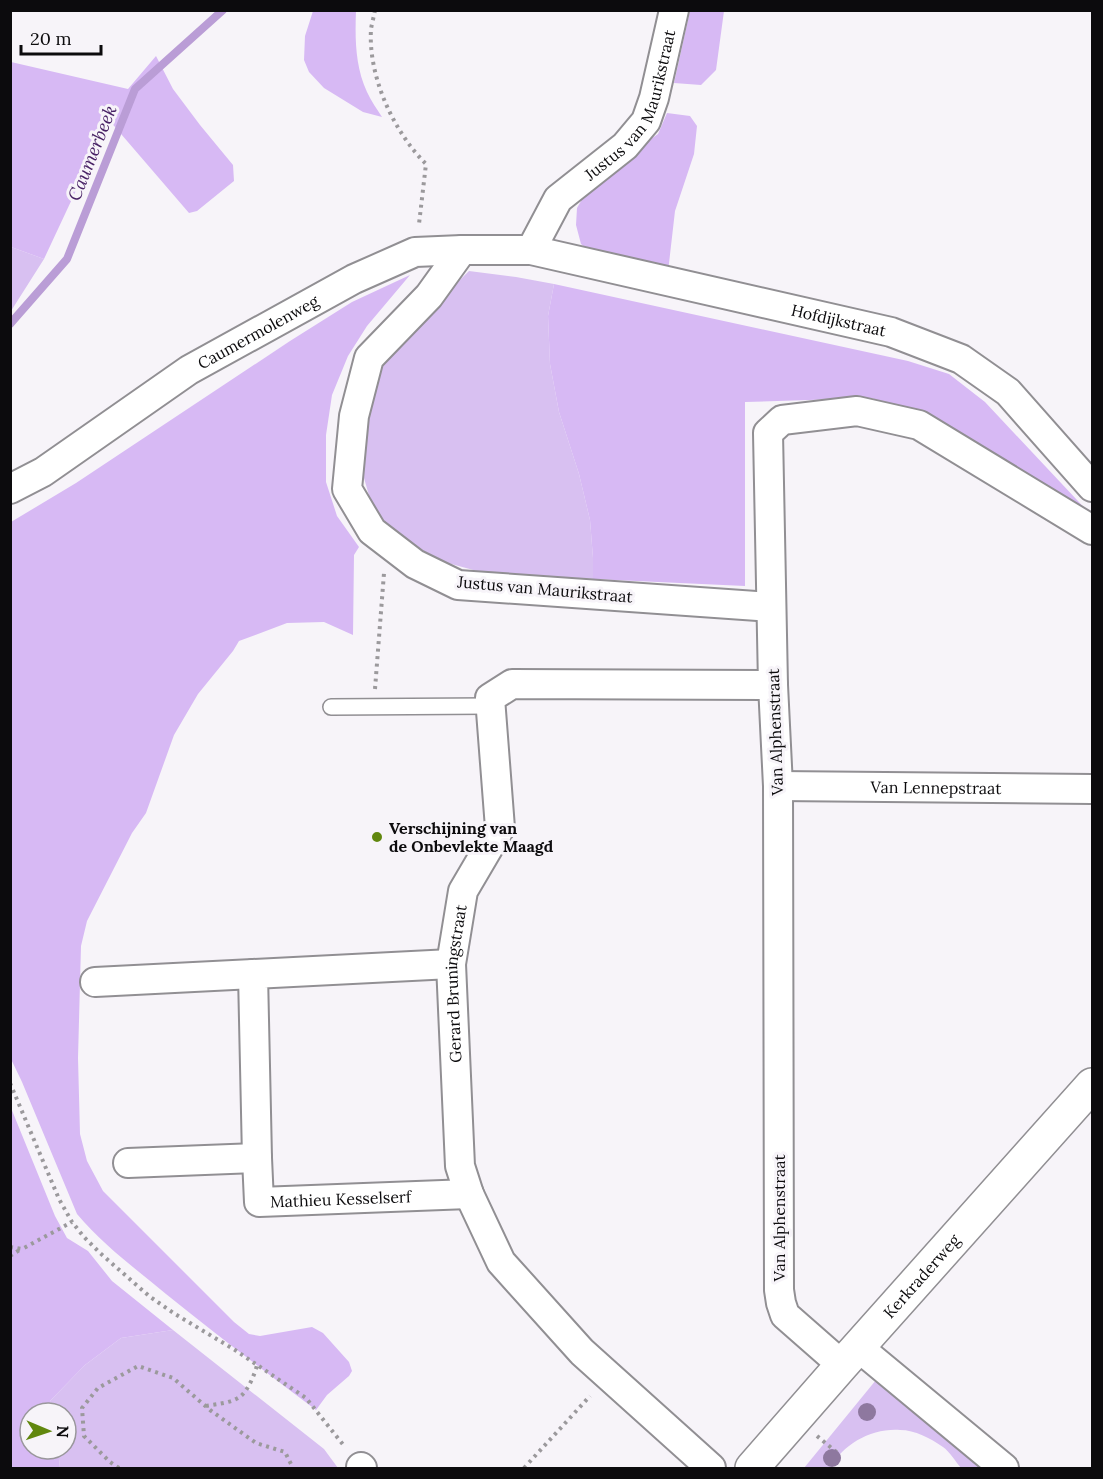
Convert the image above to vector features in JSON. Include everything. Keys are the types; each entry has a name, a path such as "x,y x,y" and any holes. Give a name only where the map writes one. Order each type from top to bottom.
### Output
{"street":[{"name":"Justus van Maurikstraat","path":"531,250 558,199 625,146 646,121 654,98 674,10"},
{"name":"Justus van Maurikstraat","path":"462,250 429,296 369,358 354,416 347,489 372,531 415,564 458,585 771,607"},
{"name":"Caumermolenweg","path":"10,489 43,472 189,370 354,279 415,252 531,250"},
{"name":"Hofdijkstraat","path":"531,250 891,332 961,359 1008,392 1092,487"},
{"name":"Van Alphenstraat","path":"1004,1468 850,1356 785,1315 781,1303 779,1290 778,786 773,685 768,434 782,420 857,411 919,425 1092,530"},
{"path":"490,706 490,698 512,684 773,685"},
{"name":"Gerard Bruningstraat","path":"490,706 500,828 463,891 451,964 460,1166 469,1194 501,1262 582,1352 711,1468"},
{"name":"Van Lennepstraat","path":"778,786 1092,789"},
{"path":"95,982 451,964"},
{"name":"Mathieu Kesselserf","path":"252,974 259,1202 469,1194"},
{"name":"Kerkraderweg","path":"752,1468 1092,1085"},
{"path":"128,1163 257,1158"}],"lane":[{"path":"331,707 490,706"}],"path":[{"path":"375,10 371,28 372,56 377,82 395,121 415,153 426,164 415,252"},
{"path":"374,707 387,543"},
{"path":"10,1083 59,1199 72,1222 100,1253 149,1296 306,1398 362,1468"},
{"path":"10,1256 72,1222"},
{"path":"10,1247 22,1249"},
{"path":"206,1406 228,1402 241,1396 254,1377 257,1365"},
{"path":"119,1468 84,1436 82,1408 98,1388 138,1366 173,1378 256,1443 285,1452 293,1468"},
{"path":"524,1468 609,1376"}],"shaded area":[{"path":"313,11 356,11 356,42 360,72 369,95 382,117 363,112 324,88 309,72 304,60 305,36"},
{"path":"690,11 724,11 716,70 701,85 674,83"},
{"path":"156,56 173,89 233,165 234,181 197,211 189,213 109,120 44,259 11,247 11,62 128,89"},
{"path":"667,113 690,116 697,126 694,154 675,211 668,272 594,255 581,244 576,225 577,208 588,189 621,160 658,134"},
{"path":"11,247 44,259 11,311"},
{"path":"469,271 554,284 548,316 550,364 559,412 579,474 590,520 593,579 477,571 433,559 391,531 372,506 362,471 370,379 402,337"},
{"path":"410,275 367,326 348,356 332,395 326,435 326,482 337,516 359,547 354,555 353,635 324,622 287,623 239,641 198,694 174,735 146,813 132,833 87,921 81,946 78,1058 80,1134 87,1161 103,1191 234,1322 249,1334 260,1336 312,1327 323,1333 349,1362 352,1371 327,1395 316,1410 132,1266 77,1214 11,1059 11,522 76,483 352,302"},
{"path":"554,284 908,361 949,374 985,402 1092,516 902,407 871,398 745,402 745,586 593,579 590,520 579,474 559,412 550,364 548,316"},
{"path":"11,1108 55,1216 67,1238 88,1251 112,1281 173,1330 121,1338 85,1365 50,1401 18,1401 18,1461 59,1461 60,1468 11,1468"},
{"path":"173,1330 324,1449 338,1468 60,1468 59,1461 78,1461 78,1401 50,1401 85,1365 121,1338"},
{"path":"876,1380 984,1468 961,1468 948,1451 928,1438 906,1430 889,1430 859,1439 842,1452 830,1468 804,1468"}],"waterway":[{"name":"Caumerbeek","path":"10,324 67,259 135,89 223,10"}],"place":[{"name":"Verschijning van de Onbevlekte Maagd","path":"377,837"}]}
